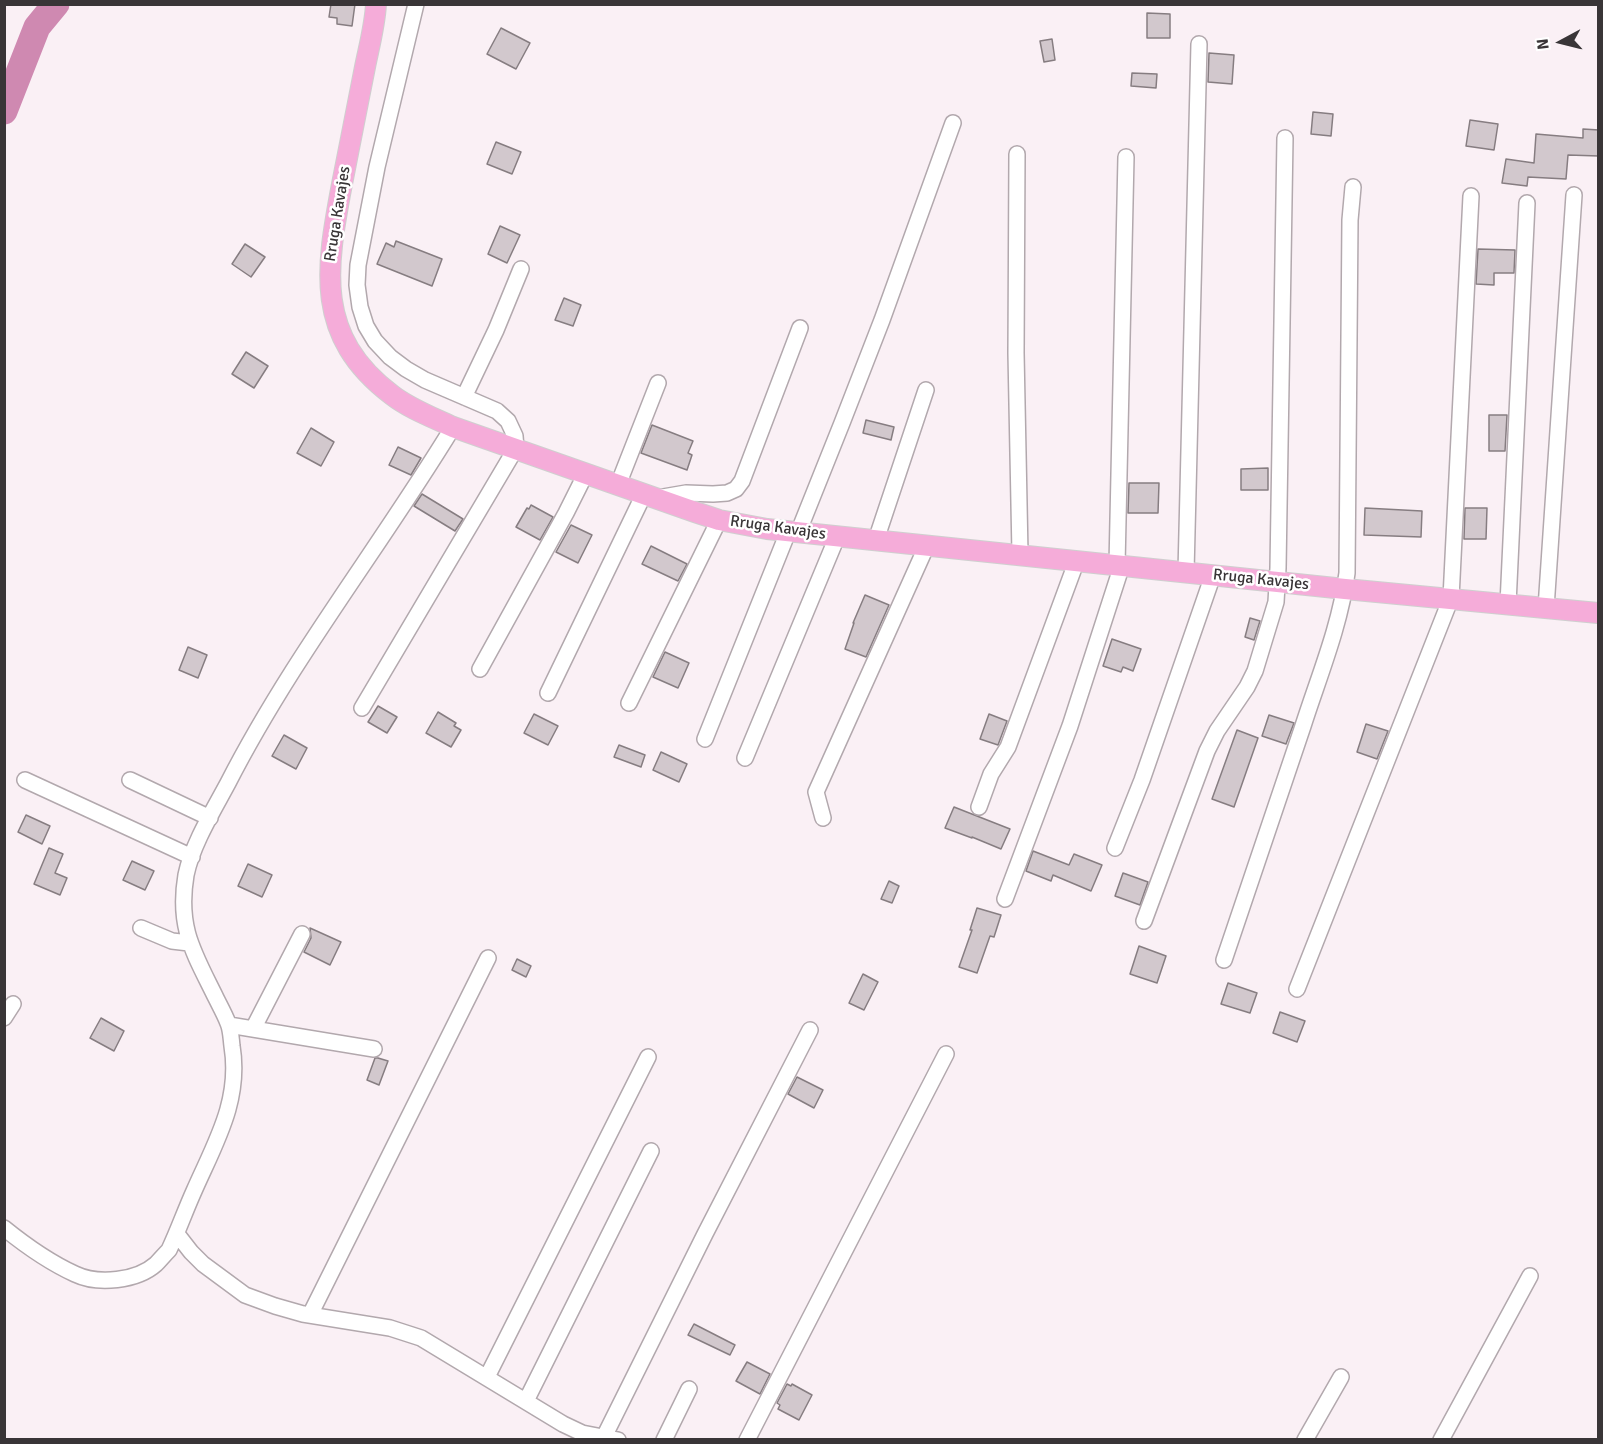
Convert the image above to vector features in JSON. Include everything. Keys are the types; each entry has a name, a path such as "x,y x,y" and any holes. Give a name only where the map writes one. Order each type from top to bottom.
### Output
{"main road":[{"name":"Rruga Kavajes","path":"376,4 331,245 329,274 331,299 347,346 371,376 404,403 453,427 719,520 793,533 1599,613"}],"street":[{"path":"362,708 516,448 508,421 497,411 416,375 390,357 375,341 366,326 360,306 357,285 358,265 377,167 417,4"},
{"path":"1186,572 1199,44"},
{"path":"705,739 854,392 953,123"},
{"path":"1144,921 1207,751 1216,731 1247,687 1255,671 1276,602 1286,138"},
{"path":"1017,154 1016,353 1020,554"},
{"path":"1005,899 1070,726 1119,565 1126,157"},
{"path":"1224,960 1322,668 1345,589 1350,220 1353,187"},
{"path":"1546,608 1574,195"},
{"path":"1298,989 1451,598 1471,196"},
{"path":"1508,604 1527,203"},
{"path":"464,397 496,330 521,269"},
{"path":"548,693 650,496 727,493 736,489 742,481 800,328"},
{"path":"618,485 658,383"},
{"path":"876,540 926,390"},
{"path":"4,1228 25,1245 77,1275 102,1280 130,1278 154,1266 169,1250 224,1123 232,1098 235,1072 229,1024 189,943 184,920 183,896 192,857 250,739 453,427"},
{"path":"480,669 586,473"},
{"path":"629,703 719,520"},
{"path":"745,758 837,537"},
{"path":"823,818 816,792 927,545"},
{"path":"979,807 991,774 1008,747 1077,560"},
{"path":"1115,848 1142,780 1213,575"},
{"path":"25,780 192,857"},
{"path":"130,780 210,818"},
{"path":"141,928 172,941 189,943"},
{"path":"253,1029 302,934"},
{"path":"310,1315 488,958"},
{"path":"4,1018 13,1004"},
{"path":"229,1024 374,1049"},
{"path":"177,1234 203,1264 245,1295 310,1315 390,1328 421,1338 563,1424 582,1433 611,1438 705,1234 810,1030"},
{"path":"747,1440 946,1053"},
{"path":"487,1377 648,1057"},
{"path":"526,1401 651,1151"},
{"path":"1441,1440 1530,1276"},
{"path":"1305,1440 1341,1377"},
{"path":"664,1440 689,1389"}],"building":[{"path":"331,4 355,4 352,26 337,24 337,18 329,17"},
{"path":"1147,13 1170,14 1170,38 1147,38"},
{"path":"501,28 530,43 516,69 487,54"},
{"path":"1052,39 1055,60 1044,62 1040,41"},
{"path":"1209,53 1234,55 1232,84 1208,82"},
{"path":"1132,73 1157,74 1156,88 1131,86"},
{"path":"1313,112 1333,114 1331,136 1311,134"},
{"path":"1470,120 1498,124 1494,150 1466,146"},
{"path":"1583,129 1599,130 1599,156 1568,155 1566,179 1528,177 1527,186 1502,183 1506,159 1534,163 1536,134 1583,138"},
{"path":"496,142 521,152 512,174 487,164"},
{"path":"500,226 520,235 507,263 488,254"},
{"path":"396,241 442,259 432,286 377,264 386,243 394,247"},
{"path":"245,244 265,257 251,277 232,264"},
{"path":"1478,249 1515,250 1514,273 1494,273 1494,285 1476,284"},
{"path":"564,298 581,305 573,326 555,320"},
{"path":"246,352 268,366 254,388 232,374"},
{"path":"1489,415 1507,415 1505,451 1489,451"},
{"path":"866,420 894,427 891,440 863,433"},
{"path":"652,425 693,441 688,453 692,455 687,470 641,453"},
{"path":"311,428 334,442 321,466 297,453"},
{"path":"398,447 421,458 411,475 389,465"},
{"path":"1268,468 1268,490 1241,490 1241,469"},
{"path":"1129,483 1159,483 1158,513 1128,513"},
{"path":"422,494 463,519 455,531 414,506"},
{"path":"531,505 553,517 540,540 516,527"},
{"path":"1365,508 1422,511 1421,537 1364,535"},
{"path":"1465,508 1487,508 1486,539 1464,539"},
{"path":"571,525 592,535 578,563 556,552"},
{"path":"651,546 687,564 678,581 642,564"},
{"path":"865,595 889,605 866,657 845,649"},
{"path":"1250,618 1260,621 1254,640 1245,637"},
{"path":"1112,639 1141,649 1133,671 1123,667 1121,672 1103,666"},
{"path":"188,647 207,655 198,678 179,670"},
{"path":"665,652 689,663 678,688 653,677"},
{"path":"378,706 397,717 387,733 368,722"},
{"path":"438,712 456,723 454,726 461,730 451,747 426,733"},
{"path":"534,714 558,726 548,745 524,733"},
{"path":"989,714 1007,721 998,745 980,739"},
{"path":"1269,715 1294,723 1286,744 1262,736"},
{"path":"1366,724 1388,731 1377,759 1357,752"},
{"path":"1237,730 1258,738 1234,807 1212,799"},
{"path":"284,735 307,748 296,769 272,756"},
{"path":"619,745 645,755 641,767 614,757"},
{"path":"661,752 687,764 679,782 653,770"},
{"path":"954,807 1010,829 1001,849 945,828"},
{"path":"26,815 50,826 42,844 18,832"},
{"path":"49,848 63,854 55,873 67,878 60,895 34,884"},
{"path":"1033,851 1069,865 1074,854 1102,865 1091,891 1053,875 1051,881 1026,871"},
{"path":"132,861 154,871 145,890 123,880"},
{"path":"248,864 272,875 262,897 238,886"},
{"path":"1123,873 1148,882 1140,905 1115,896"},
{"path":"889,881 899,886 892,903 881,899"},
{"path":"977,908 1001,915 994,937 990,936 977,973 959,967"},
{"path":"310,928 341,942 330,965 304,952 311,938"},
{"path":"1139,946 1166,956 1157,983 1130,974"},
{"path":"517,959 531,966 526,977 512,970"},
{"path":"863,974 878,982 864,1010 849,1003"},
{"path":"1228,983 1257,993 1250,1013 1221,1004"},
{"path":"1280,1012 1305,1021 1297,1042 1273,1033"},
{"path":"101,1018 124,1031 114,1051 90,1038"},
{"path":"375,1058 388,1061 379,1085 367,1080"},
{"path":"797,1077 823,1090 814,1108 788,1094"},
{"path":"694,1324 735,1345 730,1355 688,1335"},
{"path":"747,1362 770,1374 760,1394 736,1381"},
{"path":"787,1384 791,1386 792,1384 812,1395 799,1420 778,1409 780,1405 777,1403"}],"waterway":[{"path":"4,111 37,27 56,4"}]}
